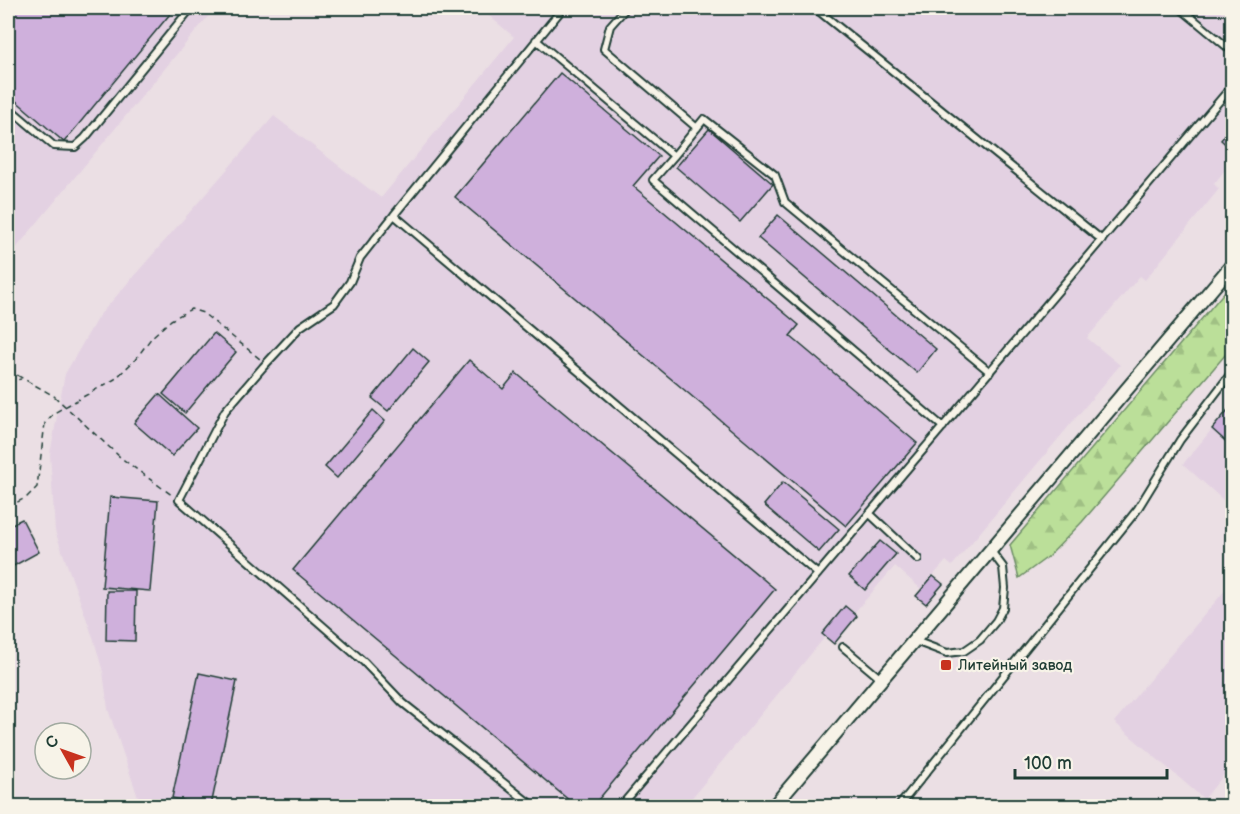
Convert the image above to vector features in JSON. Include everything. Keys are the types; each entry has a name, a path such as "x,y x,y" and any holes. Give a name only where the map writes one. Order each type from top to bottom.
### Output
{"street":[{"path":"774,807 1233,265"}],"lane":[{"path":"8,107 54,146 75,147 85,138 191,8"},
{"path":"532,807 403,703 364,662 179,500 225,411 300,327 334,304 350,282 360,258 563,8"},
{"path":"626,8 610,26 604,49 697,129"},
{"path":"815,8 1102,240"},
{"path":"1180,8 1233,51"},
{"path":"536,40 674,156"},
{"path":"621,807 1233,86"},
{"path":"943,428 653,180 704,119 775,175 785,202 990,372"},
{"path":"394,215 818,574"},
{"path":"899,807 1137,510 1180,440 1233,372"},
{"path":"870,514 918,559"},
{"path":"915,641 947,653 964,651 986,634 1004,608 1003,567 991,551"},
{"path":"843,647 881,680"}],"path":[{"path":"8,507 27,498 37,487 45,423 64,405 115,379 135,360 152,337 171,320 191,309 203,313 266,363"},
{"path":"8,370 54,396 121,458 179,500"},
{"path":"8,382 22,378"}],"shaded area":[{"path":"8,8 215,8 8,258"},
{"path":"480,8 1216,8 1232,21 1232,161 1214,184 1219,189 1145,280 1140,276 1087,338 1120,365 952,566 946,561 921,589 895,566 854,613 857,616 834,644 825,637 685,806 141,806 108,709 103,672 94,640 55,531 50,454 65,374 98,317 274,116 381,198 514,37"},
{"path":"1232,405 1232,508 1183,464"},
{"path":"1232,582 1232,765 1204,799 1114,722"}],"green space":[{"path":"1232,283 1232,347 1082,522 1049,556 1019,578 1010,545"}],"building":[{"path":"18,8 175,8 64,142 8,94 8,20"},
{"path":"560,73 659,156 633,186 799,325 790,336 917,443 846,526 455,197"},
{"path":"1232,126 1232,150 1221,140"},
{"path":"709,129 773,184 740,222 676,167"},
{"path":"778,215 936,349 917,373 758,238"},
{"path":"214,333 236,352 185,413 163,394"},
{"path":"413,348 429,362 388,411 372,398"},
{"path":"469,360 503,389 516,373 775,589 593,806 576,806 293,570"},
{"path":"159,394 197,428 172,456 134,423"},
{"path":"1232,405 1232,447 1212,429"},
{"path":"373,410 385,421 337,478 325,467"},
{"path":"783,482 839,529 819,552 764,505"},
{"path":"110,497 158,501 150,591 102,587"},
{"path":"22,519 39,552 8,569 8,526"},
{"path":"880,541 896,554 865,590 849,576"},
{"path":"933,576 943,584 926,604 916,596"},
{"path":"107,591 136,591 135,641 106,640"},
{"path":"845,606 857,616 834,644 822,634"},
{"path":"199,673 237,681 211,806 172,798"}],"place":[{"name":"Литейный завод","path":"946,665"}]}
